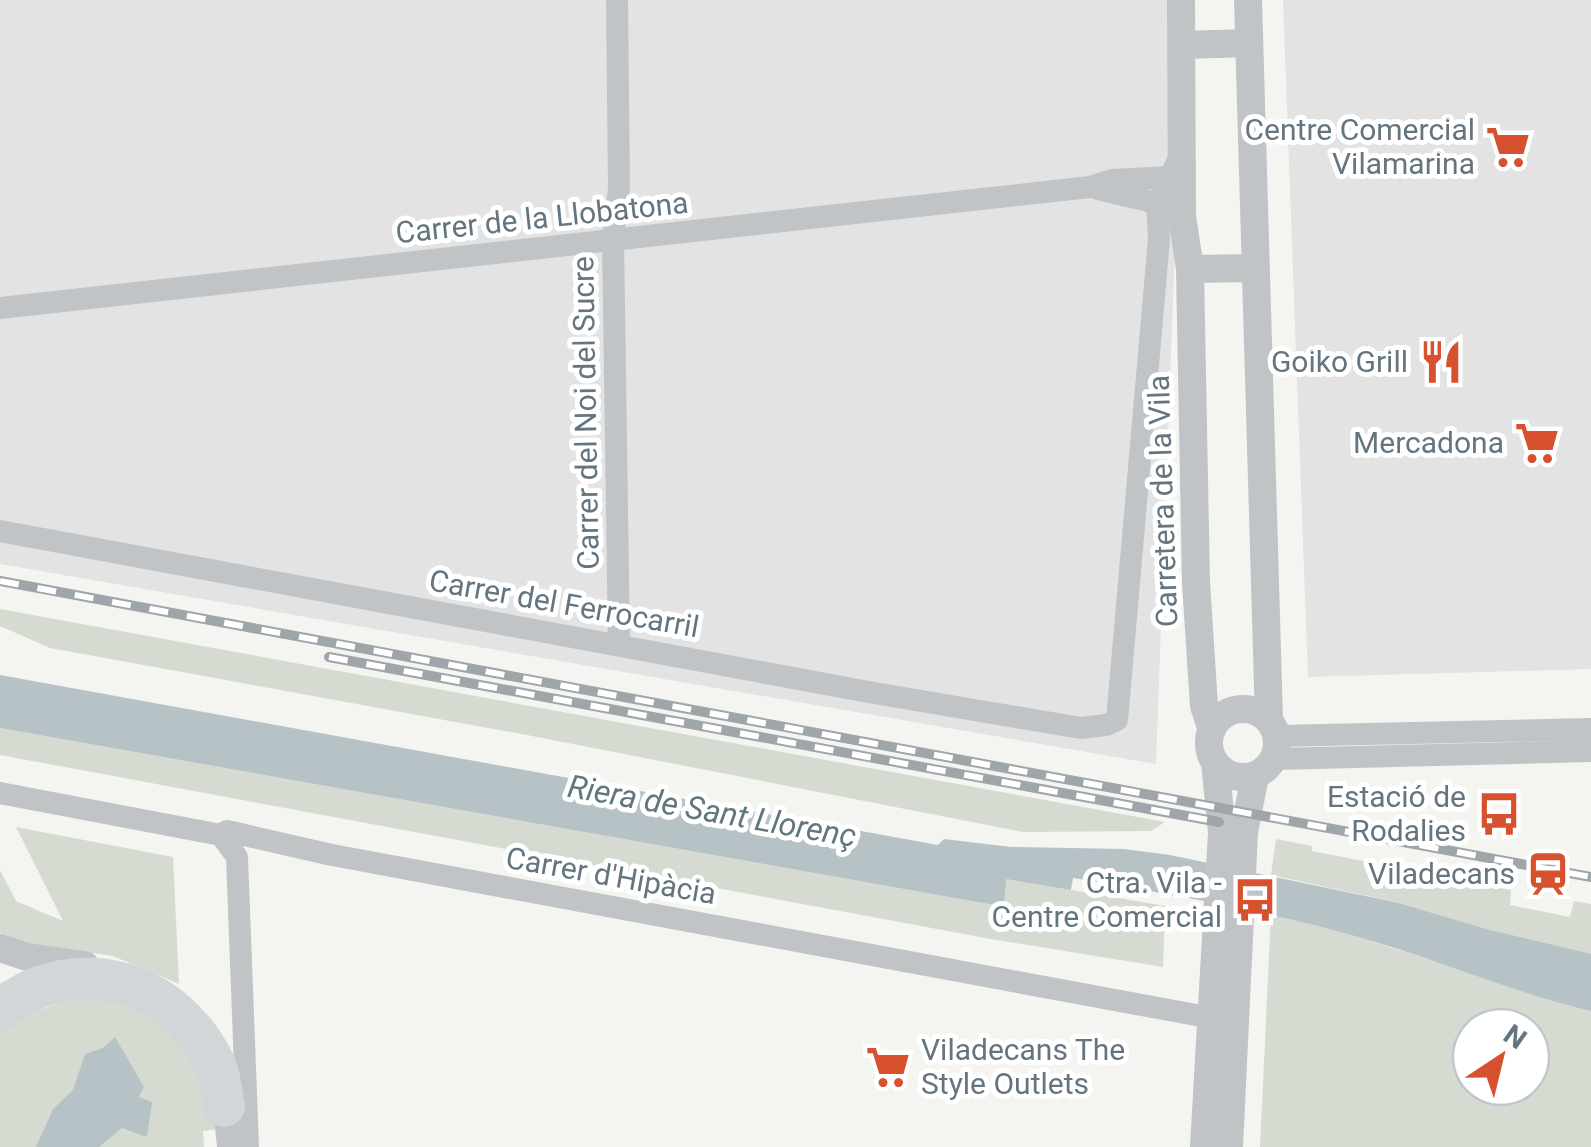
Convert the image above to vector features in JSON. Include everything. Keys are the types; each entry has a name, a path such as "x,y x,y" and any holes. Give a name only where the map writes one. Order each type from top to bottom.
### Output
{"highway":[{"path":"0,1010 28,992 64,980 107,980 138,988 182,1015 196,1033 215,1065 232,1116"}],"street":[{"name":"Carrer del Noi del Sucre","path":"616,0 619,188 613,240 619,645"},
{"name":"Carretera de la Vila","path":"1181,0 1182,151 1170,210 1190,269 1196,584 1204,706 1212,730"},
{"path":"1204,1147 1212,1018 1244,832 1265,757 1268,618 1248,0"},
{"path":"1183,46 1249,42"},
{"path":"1170,210 1170,177 1182,151"},
{"name":"Carrer de la Llobatona","path":"0,308 1090,186 1112,180 1170,177"},
{"name":"Carrer de la Llobatona","path":"1090,186 1170,210"},
{"name":"Carrer del Ferrocarril","path":"0,531 1082,728 1106,725 1118,720 1158,240 1170,210"},
{"path":"1190,269 1254,268"},
{"path":"1229,1147 1228,937 1217,776 1209,746 1219,718 1238,709 1252,710 1265,757"},
{"path":"1217,776 1230,775 1265,757 1591,729"},
{"path":"1265,757 1591,751"},
{"name":"Carrer d'Hipàcia","path":"0,794 227,832 300,849 1212,1018"},
{"path":"221,834 237,856 238,867 232,1116"},
{"path":"238,867 254,848 300,849"},
{"path":"0,948 27,958 72,965 118,966 170,988 211,1030 232,1116 248,1147"}],"shaded area":[{"path":"0,0 1184,0 1156,764 0,564"},
{"path":"1283,0 1591,0 1591,669 1308,677"},
{"path":"0,609 1165,822 1151,831 1023,832 532,736 50,648 0,626"},
{"path":"0,728 994,905 996,877 1165,906 1163,967 991,939 0,755"},
{"path":"16,827 173,857 179,984 113,956 19,943 0,933 0,870 16,901 63,921"},
{"path":"1276,839 1312,846 1312,851 1511,890 1510,905 1570,917 1574,901 1591,904 1591,961 1400,903 1271,875"},
{"path":"1271,914 1358,937 1591,1011 1591,1147 1260,1147"},
{"path":"88,992 179,1027 217,1129 203,1131 204,1147 0,1147 0,1025"}],"water":[{"name":"Riera de Sant Llorenç","path":"0,675 938,845 944,839 1011,847 1124,849 1399,903 1591,954 1591,1011 1323,927 1145,890 1073,878 1071,890 1006,879 1004,906 994,905 0,728"},
{"path":"115,1037 144,1087 139,1097 152,1102 147,1137 122,1128 99,1147 36,1147 53,1109 73,1090 85,1054 103,1048"}],"railway":[{"path":"0,581 1591,877"},
{"path":"329,657 1219,822"}],"place":[{"name":"Centre Comercial Vilamarina","path":"1508,147"},
{"name":"Goiko Grill","path":"1441,362"},
{"name":"Mercadona","path":"1537,443"},
{"name":"Estació de Rodalies","path":"1499,814"},
{"name":"Viladecans","path":"1548,874"},
{"name":"Ctra. Vila - Centre Comercial","path":"1255,900"},
{"name":"Viladecans The Style Outlets","path":"888,1067"}]}
